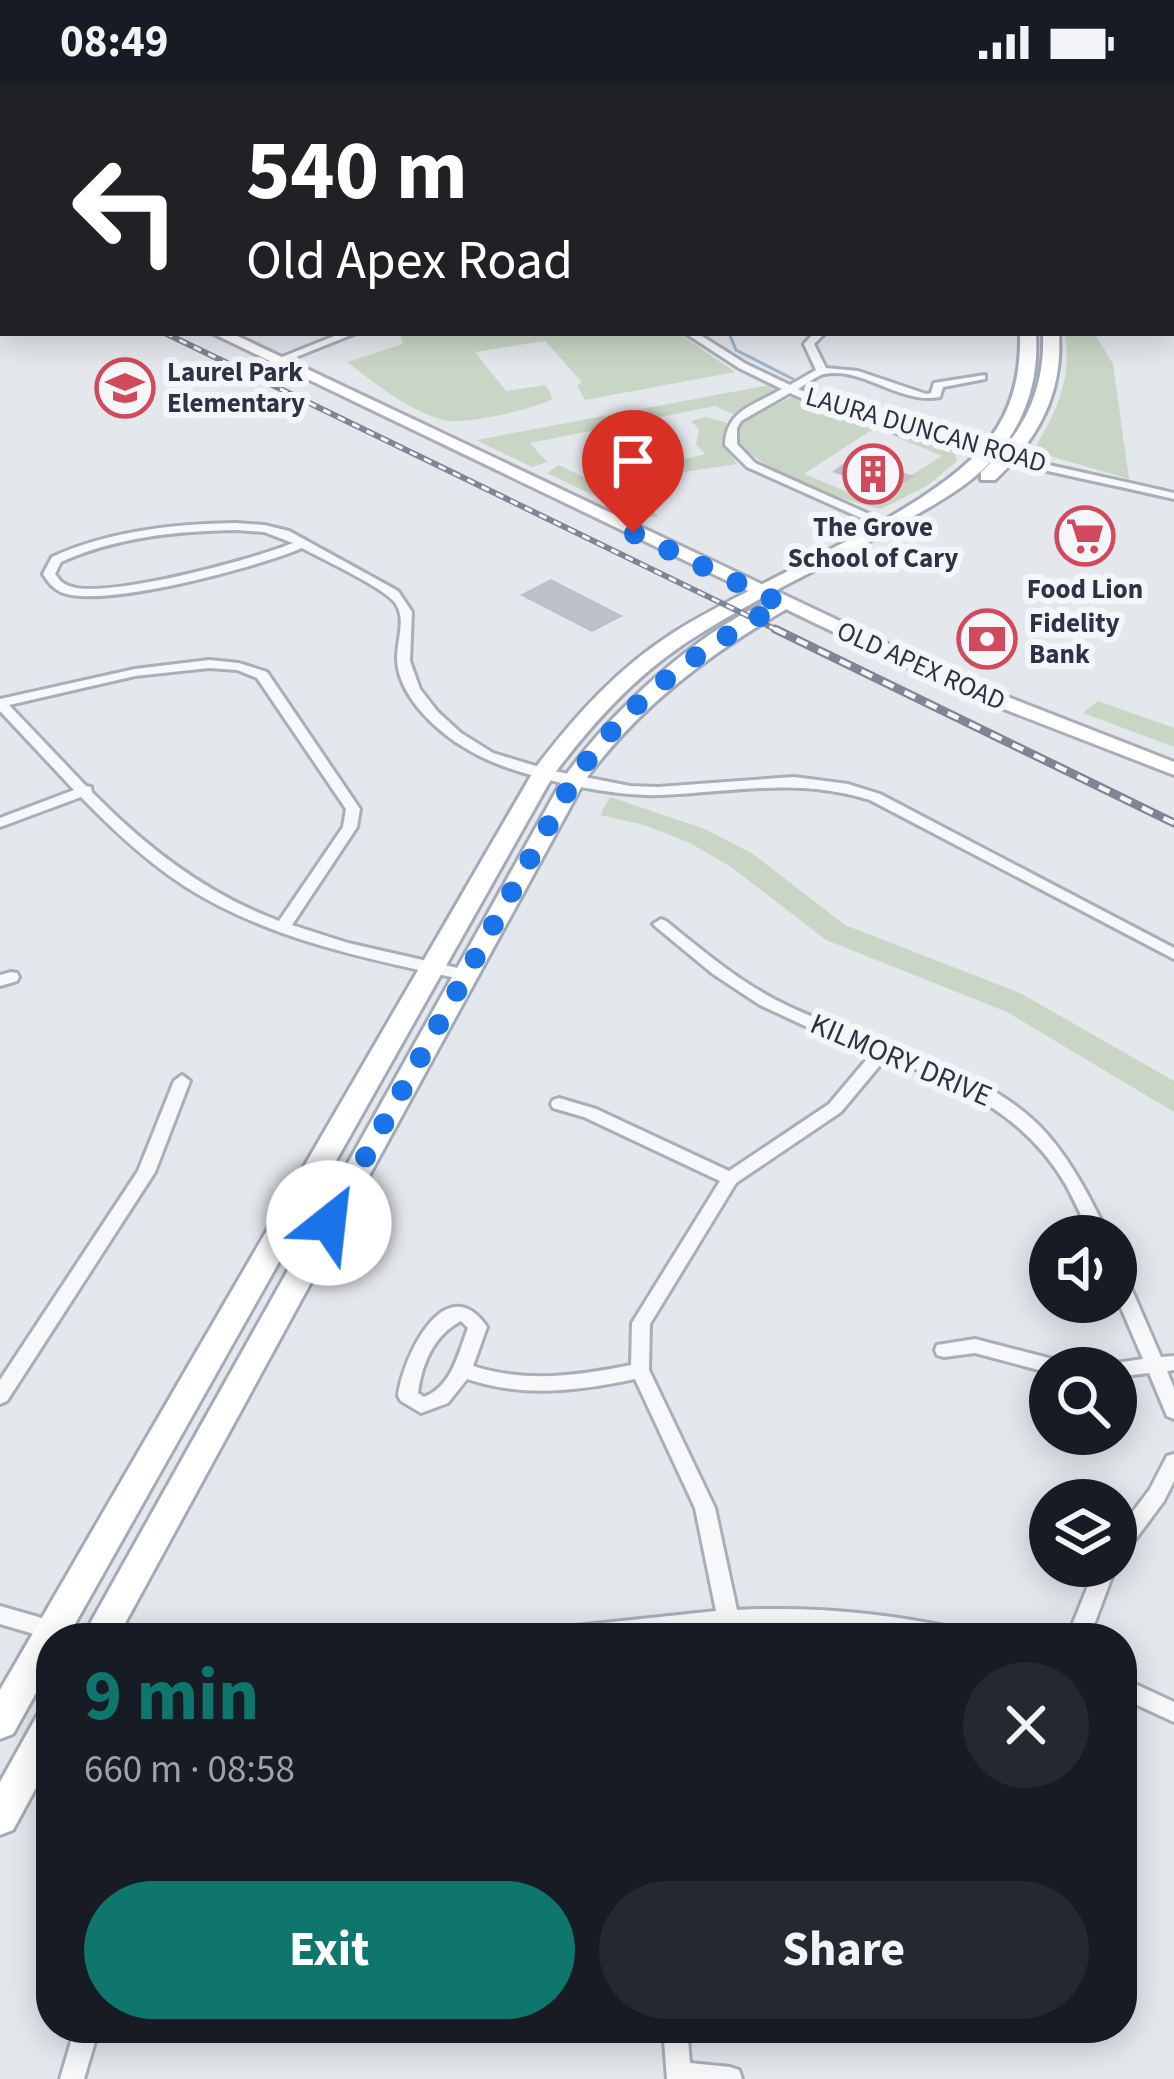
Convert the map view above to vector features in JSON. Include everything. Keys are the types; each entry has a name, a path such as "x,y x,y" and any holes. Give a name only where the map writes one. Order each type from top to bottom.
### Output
{"main road":[{"name":"OLD APEX ROAD","path":"225,336 956,684 1174,769"},
{"path":"1000,453 1026,386 1028,336"},
{"path":"72,1623 430,968 544,772 602,700 649,659 773,599 895,528 1000,453 1036,419 1050,388 1051,336"},
{"path":"107,1623 574,779 602,738 655,685 773,599"},
{"path":"0,1723 36,1674"},
{"path":"0,1818 36,1752"}],"street":[{"path":"277,361 343,336"},
{"name":"LAURA DUNCAN ROAD","path":"694,336 792,391 1000,453 1174,496"},
{"path":"817,336 809,344 822,370"},
{"path":"895,528 751,465 731,446 731,428 737,419 822,370 854,374 906,391 981,377"},
{"path":"301,544 263,560 94,593 63,589 49,574 56,560 79,549 213,525 262,526 301,544 401,600 409,614 403,657 406,676 455,736 494,759 574,779 654,791 791,778 839,783 875,796 1174,954"},
{"path":"0,703 207,662 242,665 262,675 352,809 350,827 282,928"},
{"path":"0,703 160,862 282,928 331,946 465,975"},
{"path":"0,823 86,790"},
{"name":"KILMORY DRIVE","path":"662,924 755,997 973,1086 1027,1121 1073,1176 1091,1215"},
{"path":"728,1617 705,1508 640,1370 641,1322 730,1179 835,1108 883,1050"},
{"path":"0,1396 146,1172 182,1081"},
{"path":"560,1104 590,1113 730,1179"},
{"path":"456,1312 464,1313 478,1327 462,1370 444,1398 433,1404 421,1405 408,1396 411,1374 440,1319 456,1312"},
{"path":"1137,1314 1164,1365 1174,1411"},
{"path":"944,1350 975,1346 1029,1360"},
{"path":"462,1370 505,1385 532,1388 640,1370"},
{"path":"1137,1522 1174,1462"},
{"path":"1084,1623 1098,1587"},
{"path":"0,1615 36,1625"},
{"path":"676,1623 728,1617 877,1623"},
{"path":"1137,1695 1174,1712"},
{"path":"72,2079 83,2043"},
{"path":"677,2043 680,2077 730,2079"}],"green space":[{"path":"401,336 682,336 735,372 585,400 577,386 582,382 545,341 475,352 506,391 546,385 553,399 498,416 453,421 405,403 347,362 403,344"},
{"path":"1065,336 1096,336 1113,364 1129,479 1033,451 1060,396"},
{"path":"770,385 776,393 733,414 715,406 530,443 547,462 532,467 476,440"},
{"path":"792,397 873,429 804,474 870,501 942,456 892,435 955,454 957,461 927,486 881,509 823,491 779,472 744,449 735,437 740,422"},
{"path":"706,417 727,423 723,444 737,464 670,474 655,484 644,482 640,491 658,517 639,517 547,473 559,465 593,482 705,454 696,444 699,429 691,421"},
{"path":"1098,701 1174,728 1174,747 1083,713"},
{"path":"610,797 705,829 753,854 845,925 1020,993 1174,1081 1174,1112 1007,1012 826,940 731,867 690,843 600,815"}],"building":[{"name":"The Grove School of Cary","path":"853,456 914,476 890,492 832,472"},
{"path":"551,579 623,616 592,632 520,595"}],"waterway":[{"path":"730,336 736,350 793,379"}],"railway":[{"path":"171,336 781,632"},
{"path":"775,629 1174,823"}],"place":[{"name":"Laurel Park Elementary","path":"125,388"},
{"name":"The Grove School of Cary","path":"873,474"},
{"name":"Food Lion","path":"1085,536"},
{"name":"Fidelity Bank","path":"987,639"}],"route":[{"path":"329,1223 574,779 602,738 673,670 782,604 633,533"}]}
